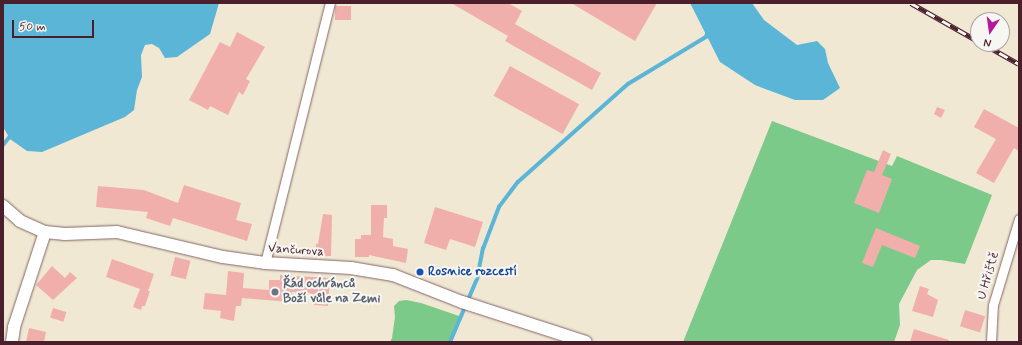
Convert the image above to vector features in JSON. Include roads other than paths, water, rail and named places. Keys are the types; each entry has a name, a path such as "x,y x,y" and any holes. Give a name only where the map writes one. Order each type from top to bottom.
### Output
{"street":[{"path":"265,263 330,3"},
{"name":"Vančurova","path":"3,206 20,221 46,232 65,234 118,232 217,255 265,263 359,269 393,275 462,302 586,342"},
{"name":"U Hřiště","path":"991,342 993,305 1019,219"},
{"path":"12,342 14,328 46,232"}],"water":[{"path":"3,3 219,3 210,34 177,57 165,58 159,48 152,44 145,45 141,55 142,77 137,90 134,110 125,117 42,152 27,151 10,139 3,127"},
{"path":"690,3 752,3 764,20 797,45 817,41 825,49 828,63 840,88 823,100 795,100 755,85 720,62"}],"waterway":[{"path":"450,342 477,279 483,249 499,207 518,182 628,84 706,37 707,34"},
{"path":"3,145 11,135"}],"railway":[{"path":"911,3 970,36"},
{"path":"998,52 1019,64"}],"place":[{"name":"Rosnice rozcestí","path":"420,272"},
{"name":"Řád ochránců Boží vůle na Zemi","path":"275,292"}]}
